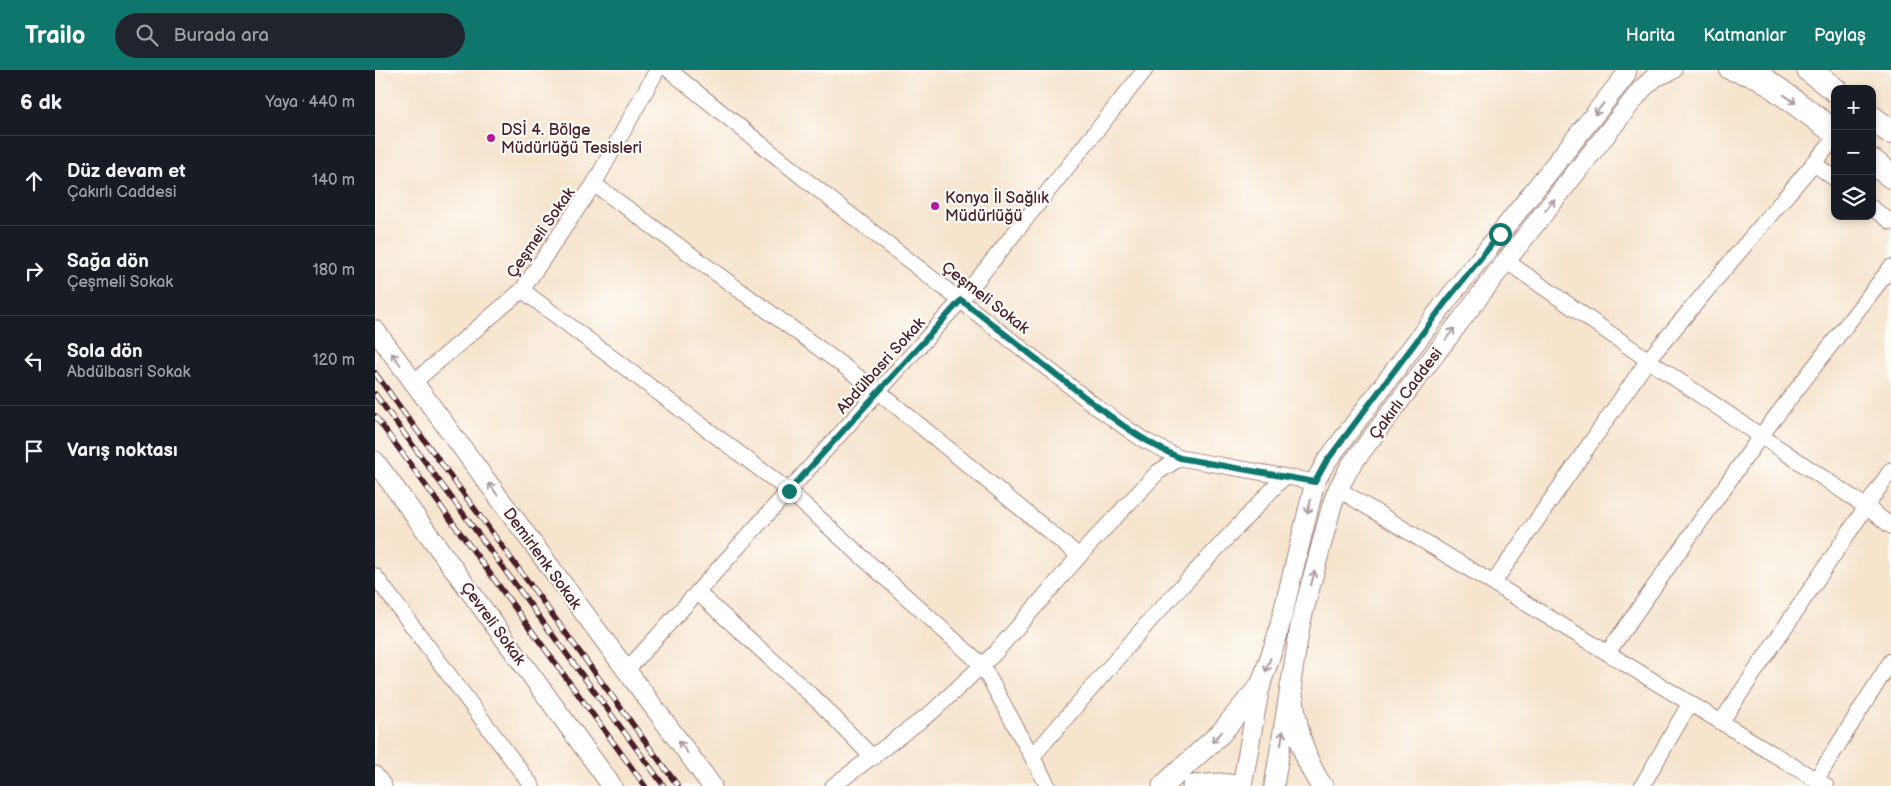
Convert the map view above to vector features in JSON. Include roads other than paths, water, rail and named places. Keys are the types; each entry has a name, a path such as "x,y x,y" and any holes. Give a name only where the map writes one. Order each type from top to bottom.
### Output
{"main road":[{"path":"1809,70 1831,87"},
{"path":"1758,75 1832,130"},
{"path":"1876,121 1891,132"},
{"path":"1876,164 1891,176"},
{"path":"1291,685 1295,715 1307,760 1322,786"},
{"path":"1163,786 1221,733 1260,686"},
{"path":"1193,786 1219,784 1237,786"}],"street":[{"name":"Çeşmeli Sokak","path":"414,382 522,290 594,184 657,70"},
{"name":"Çeşmeli Sokak","path":"669,70 802,177 1098,408 1142,438 1180,458 1315,482"},
{"name":"Abdülbasri Sokak","path":"627,671 961,300 1086,141 1145,70"},
{"name":"Çakırlı Caddesi","path":"1242,786 1260,686 1277,637 1315,482 1326,462 1448,299 1625,76 1627,70"},
{"name":"Çakırlı Caddesi","path":"1274,786 1301,622 1338,488 1351,465 1506,260 1642,90 1655,77 1669,70"},
{"path":"1729,70 1758,75"},
{"path":"1494,582 1648,360 1831,143"},
{"path":"1813,163 1831,176"},
{"path":"594,184 879,392 1079,556"},
{"path":"1876,211 1891,222"},
{"path":"1506,260 1760,437 1865,506 1891,526"},
{"path":"1608,652 1760,437 1891,267"},
{"path":"522,290 789,491 982,665 1048,786"},
{"name":"Demirlenk Sokak","path":"375,330 712,786"},
{"path":"833,786 873,758 932,712 994,654 1079,556 1158,472 1180,458"},
{"name":"Çevreli Sokak","path":"375,461 612,786"},
{"path":"1721,722 1891,470"},
{"path":"1032,757 1152,618 1284,476"},
{"path":"1338,488 1821,783 1891,661"},
{"path":"375,576 531,786"},
{"path":"697,592 822,705 873,758"},
{"path":"1642,786 1690,703"},
{"path":"375,774 384,786"}],"railway":[{"path":"375,373 678,786"},
{"path":"375,394 664,786"},
{"path":"375,416 645,786"}],"place":[{"name":"DSİ 4. Bölge Müdürlüğü Tesisleri","path":"491,138"},
{"name":"Konya İl Sağlık Müdürlüğü","path":"935,206"}]}
